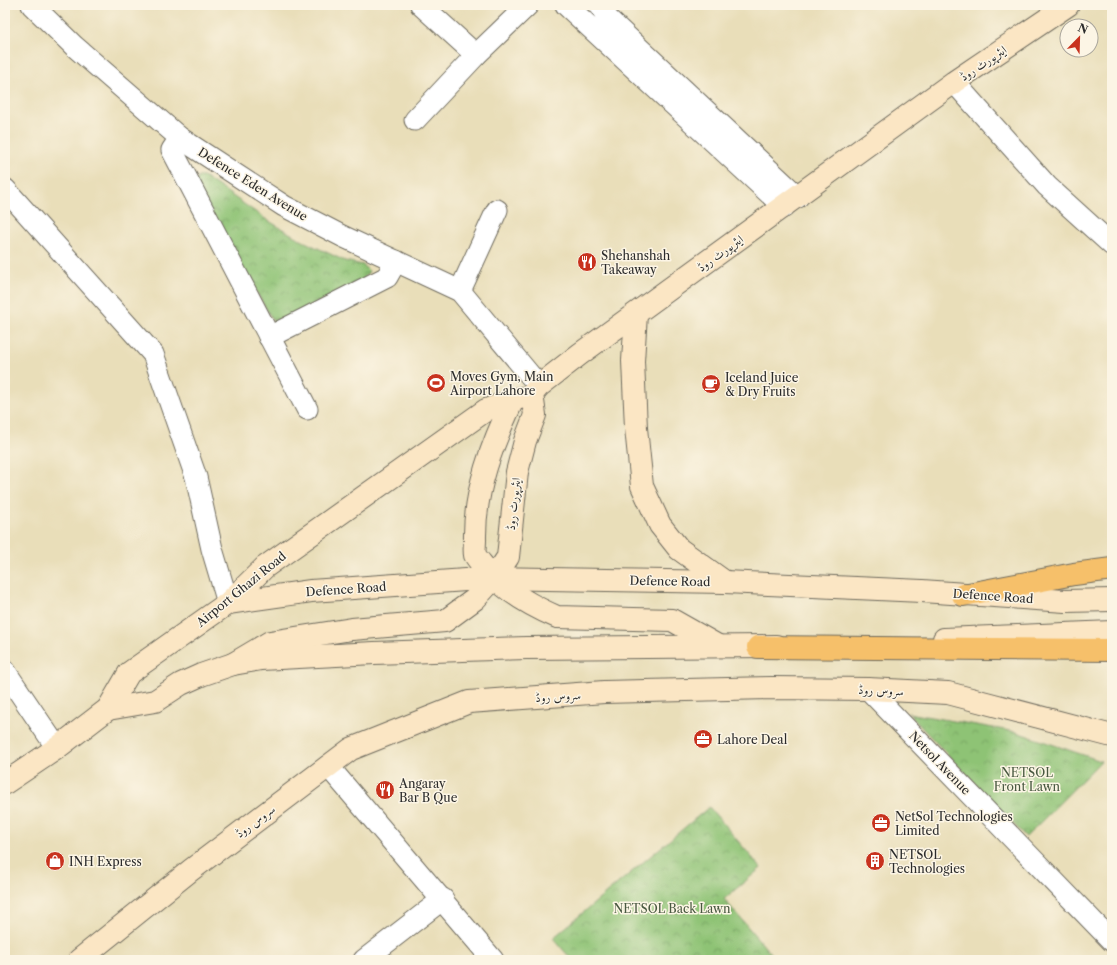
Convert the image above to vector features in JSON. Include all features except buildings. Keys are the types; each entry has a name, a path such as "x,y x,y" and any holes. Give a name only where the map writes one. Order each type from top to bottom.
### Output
{"highway":[{"path":"963,595 1074,574 1112,569"},
{"path":"758,647 1112,650"}],"main road":[{"name":"ایئرپورٹ روڈ","path":"233,664 270,642 352,629 445,621 475,599 494,578 508,557 517,472 534,415 528,394 580,354 954,82 1068,5"},
{"path":"636,314 633,362 636,428 642,486 660,525 679,549 725,582"},
{"name":"Airport Ghazi Road","path":"5,783 57,748 108,709 129,673 228,603 265,567 486,410 528,394"},
{"path":"528,394 493,446 482,484 475,525 476,555 494,578 507,590 526,602 557,617 672,620 719,646"},
{"name":"Defence Road","path":"228,603 311,591 494,578 725,582 922,591 1065,601 1112,600"},
{"path":"108,709 155,702 181,684 201,674 233,664 262,659 390,652 526,648 758,647 1112,632"},
{"name":"سروس روڈ","path":"79,960 191,870 351,749 469,702 604,692 772,688 868,689 948,693 1112,736"}],"street":[{"name":"Defence Eden Avenue","path":"32,5 74,46 180,138 284,206 342,236 460,291 528,394"},
{"path":"421,5 476,55"},
{"path":"415,120 476,55 528,5"},
{"path":"566,5 791,202"},
{"path":"600,5 608,18 791,202"},
{"path":"954,82 1047,186 1112,245"},
{"path":"180,138 172,150 307,409"},
{"path":"5,189 153,354 196,477 212,549 228,603"},
{"path":"460,291 497,210"},
{"path":"269,337 386,277 396,261"},
{"path":"5,671 57,748"},
{"name":"Netsol Avenue","path":"868,689 1112,941"},
{"path":"328,766 494,960"},
{"path":"364,960 443,899"}],"green space":[{"path":"198,177 205,177 267,220 303,241 345,261 363,265 369,271 364,279 275,324 194,185"},
{"name":"NETSOL Front Lawn","path":"908,713 1016,732 1101,761 1026,837"},
{"name":"NETSOL Back Lawn","path":"709,807 761,868 724,899 776,960 572,960 553,938"}],"place":[{"name":"Shehanshah Takeaway","path":"587,262"},
{"name":"Moves Gym, Main Airport Lahore","path":"436,383"},
{"name":"Iceland Juice & Dry Fruits","path":"711,384"},
{"name":"Lahore Deal","path":"703,739"},
{"name":"Angaray Bar B Que","path":"385,790"},
{"name":"NetSol Technologies Limited","path":"881,823"},
{"name":"INH Express","path":"55,861"},
{"name":"NETSOL Technologies","path":"875,861"}]}
